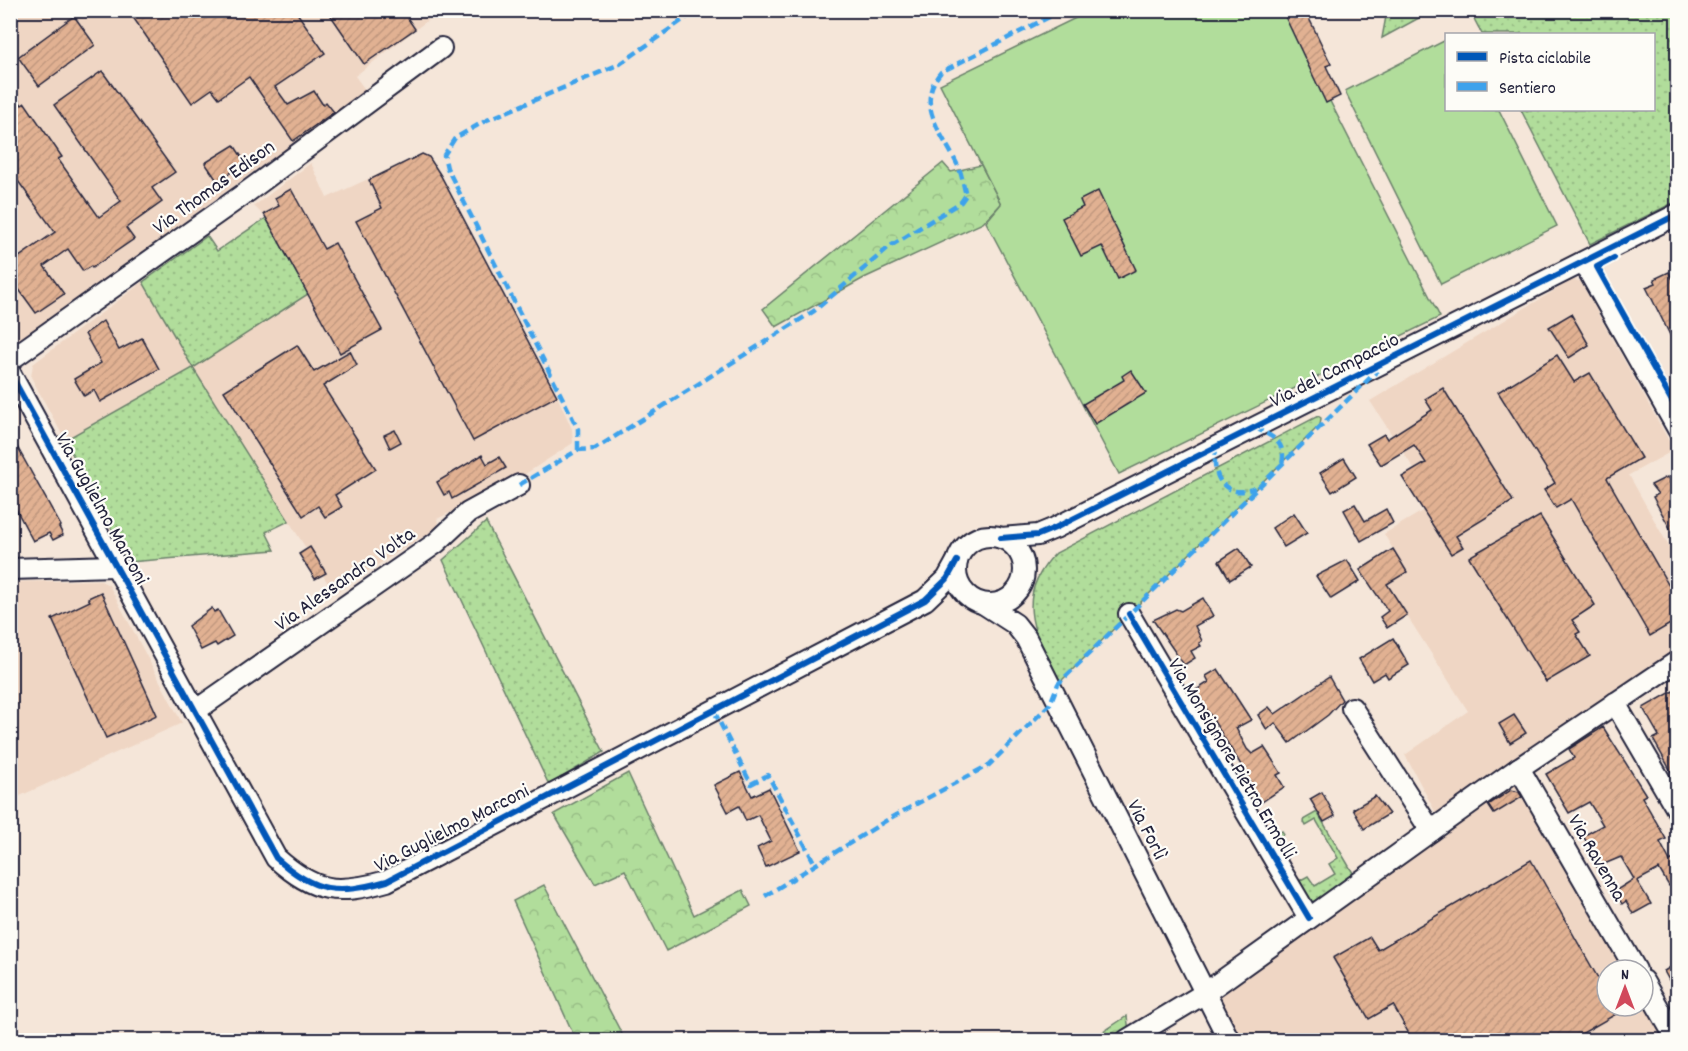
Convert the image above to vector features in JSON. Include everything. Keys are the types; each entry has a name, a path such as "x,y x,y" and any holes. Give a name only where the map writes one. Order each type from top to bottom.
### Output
{"street":[{"name":"Via Thomas Edison","path":"10,360 247,192 441,48"},
{"name":"Via del Campaccio","path":"1001,538 1038,536 1055,528 1584,263 1677,214"},
{"path":"1584,263 1677,429"},
{"name":"Via Guglielmo Marconi","path":"10,373 276,858 313,886 333,890 354,890 387,881 925,600 947,579 957,561"},
{"name":"Via Alessandro Volta","path":"195,711 436,543 468,513 519,485"},
{"name":"Via del Campaccio","path":"1023,578 1043,540 1055,528"},
{"path":"979,538 1001,538 1019,551 1023,578 1007,600 979,602 958,583 957,561 962,551 979,538"},
{"path":"10,568 115,566"},
{"name":"Via Forlì","path":"1023,578 1022,621 1026,638"},
{"name":"Via Guglielmo Marconi","path":"925,600 958,596 979,602"},
{"name":"Via Forlì","path":"979,602 1016,624 1026,638 1229,1041"},
{"name":"Via Monsignore Pietro Ermolli","path":"1129,614 1309,918"},
{"path":"1127,1041 1205,993 1519,768 1677,661"},
{"path":"1615,703 1677,811"},
{"path":"1353,708 1431,831"},
{"name":"Via Ravenna","path":"1519,768 1629,958"},
{"path":"1655,1002 1677,1041"}],"shaded area":[{"path":"11,11 422,11 428,20 355,76 366,91 20,340 11,339"},
{"path":"422,154 429,157 441,176 557,396 572,429 573,443 516,480 437,519 440,531 418,539 334,593 193,368 307,294 266,218 254,206 311,163 327,198"},
{"path":"1572,280 1580,281 1674,450 1629,475 1677,561 1677,649 1437,815 1405,755 1468,711 1386,583 1406,571 1384,534 1436,503 1370,401"},
{"path":"143,282 193,368 65,440 31,377 33,364"},
{"path":"99,580 109,585 182,723 11,800 10,582"},
{"path":"1519,776 1626,958 1595,958 1595,1018 1655,1018 1655,1007 1662,1019 1677,1010 1677,1040 1224,1040 1203,999"}],"green space":[{"path":"1387,10 1432,11 1382,38"},
{"path":"1090,11 1284,11 1440,317 1119,474 986,222 1001,204 940,84"},
{"path":"1470,11 1677,11 1677,201 1590,244 1522,111 1655,111 1655,33 1481,33"},
{"path":"1445,41 1445,111 1500,111 1557,226 1441,284 1345,91"},
{"path":"943,163 951,172 981,165 1001,204 983,223 864,278 776,327 763,309"},
{"path":"266,218 308,294 193,368 143,282 207,236 217,251"},
{"path":"193,368 289,521 266,532 275,550 129,562 65,440"},
{"path":"1318,416 1321,418 1320,425 1058,684 1036,633 1031,601 1035,585 1043,569 1056,553"},
{"path":"486,522 604,752 549,785 443,560"},
{"path":"628,773 694,915 743,890 751,906 666,951 625,870 595,884 554,814"},
{"path":"1317,812 1356,878 1313,902 1306,900 1270,838 1282,831 1284,834 1274,839 1299,881 1308,876 1315,886 1335,874 1329,864 1338,858 1316,820 1306,826 1303,820"},
{"path":"544,885 625,1040 576,1040 513,901"},
{"path":"1127,1016 1130,1040 1091,1040"}],"building":[{"path":"128,10 295,10 325,53 275,87 288,105 314,91 323,105 326,102 334,112 293,141 249,77 219,98 212,89 192,103"},
{"path":"327,10 402,10 415,29 364,64"},
{"path":"1282,10 1305,10 1331,64 1326,66 1340,96 1326,103"},
{"path":"74,16 95,45 39,86 18,57"},
{"path":"102,71 175,172 152,188 162,202 126,228 134,239 92,268 91,266 83,271 68,249 44,266 64,294 36,313 10,277 18,270 12,262 55,232 10,170 10,89 22,105 25,103 62,157 58,159 99,217 121,201 54,105"},
{"path":"234,145 245,162 218,182 205,163"},
{"path":"422,154 429,157 441,176 557,396 473,441 356,221 382,208 369,180"},
{"path":"291,189 324,249 335,243 382,330 340,353 264,214 279,206 275,198"},
{"path":"1098,191 1136,270 1118,279 1102,246 1081,256 1062,218 1083,207 1080,200"},
{"path":"1669,272 1677,288 1677,349 1646,287 1656,283 1654,279"},
{"path":"1571,314 1589,345 1569,358 1549,327"},
{"path":"103,321 119,350 142,338 159,369 100,402 94,390 84,396 74,379 101,363 85,334"},
{"path":"297,345 314,372 350,351 357,365 323,386 376,469 335,495 342,507 325,517 318,506 303,516 224,391"},
{"path":"1557,355 1574,382 1590,373 1641,458 1607,478 1677,600 1677,620 1650,636 1571,499 1556,508 1544,490 1555,483 1498,392"},
{"path":"1131,370 1146,393 1095,424 1083,404 1124,380 1122,376"},
{"path":"1443,388 1513,501 1456,536 1463,547 1451,554 1402,477 1426,463 1414,445 1381,465 1367,444 1384,434 1387,439 1432,410 1425,399"},
{"path":"395,430 401,442 390,448 384,435"},
{"path":"10,434 61,526 59,527 63,535 53,540 49,533 33,541 10,498"},
{"path":"482,455 487,464 499,457 506,468 452,499 449,492 444,495 437,482"},
{"path":"1344,458 1356,477 1332,492 1320,473"},
{"path":"1667,477 1672,486 1677,483 1677,541 1653,497 1658,494 1651,485"},
{"path":"1355,504 1365,521 1386,509 1393,523 1361,541 1344,510"},
{"path":"1294,513 1307,533 1284,547 1272,528"},
{"path":"1540,516 1595,605 1572,620 1580,632 1576,634 1590,656 1546,682 1469,557"},
{"path":"310,547 326,573 315,579 299,554"},
{"path":"1239,548 1251,567 1230,580 1219,561"},
{"path":"1393,549 1407,572 1387,584 1407,615 1387,628 1380,617 1388,611 1360,570"},
{"path":"1347,560 1360,581 1331,599 1316,576"},
{"path":"101,592 157,715 106,738 52,619 90,601 88,598"},
{"path":"1203,598 1213,616 1195,626 1202,641 1199,643 1201,646 1191,651 1195,658 1184,665 1153,620 1176,609 1181,611"},
{"path":"212,608 214,612 218,610 233,636 217,646 215,643 201,650 188,626"},
{"path":"1393,638 1409,665 1388,678 1385,673 1372,681 1359,659"},
{"path":"1218,669 1251,720 1236,728 1247,749 1252,754 1264,747 1281,773 1277,775 1284,787 1259,804 1249,786 1251,785 1246,773 1197,694 1196,690 1209,682 1206,676"},
{"path":"1329,677 1342,700 1328,715 1290,743 1275,723 1267,730 1258,715 1269,707 1275,714"},
{"path":"1673,691 1677,699 1677,782 1653,739 1659,736 1643,708"},
{"path":"1514,715 1526,733 1510,743 1499,724"},
{"path":"1603,727 1646,795 1642,797 1666,839 1660,842 1670,861 1677,857 1677,881 1669,886 1659,869 1637,881 1651,904 1633,914 1626,901 1622,904 1615,891 1634,879 1621,857 1597,867 1591,856 1594,854 1583,836 1603,825 1589,802 1569,813 1546,774 1574,758 1569,749"},
{"path":"740,772 752,796 769,788 800,851 766,867 757,848 771,841 758,815 746,821 739,806 728,812 714,785"},
{"path":"1511,790 1519,792 1522,797 1494,814 1488,805"},
{"path":"1322,792 1335,816 1324,822 1310,799"},
{"path":"1375,796 1389,814 1364,829 1353,809"},
{"path":"1531,860 1595,973 1595,1018 1609,1018 1569,1041 1413,1041 1393,1005 1369,1019 1333,958 1370,937 1378,950"},
{"path":"1677,963 1677,995 1664,971"}],"marked path":[{"path":"578,450 578,429 447,168 444,155 455,138 487,120 620,64 697,10"},
{"path":"519,485 578,450 595,449 814,311 889,247 961,202 966,195 960,171 938,130 930,107 933,84 941,72 1063,10"},
{"path":"765,896 892,817 989,765 1050,704 1058,684 1377,371"},
{"path":"1254,428 1277,441 1282,450 1282,464"},
{"path":"1217,446 1215,466 1221,482 1227,488 1235,491 1255,488"},
{"path":"714,711 751,784 768,775 815,864"}],"cycle path":[{"path":"1001,538 1038,535 1055,528 1678,214"},
{"path":"1614,258 1597,267 1678,412"},
{"path":"10,373 276,858 303,878 327,888 354,888 387,881 925,600 947,579 957,561"},
{"path":"1129,614 1309,918"}]}
